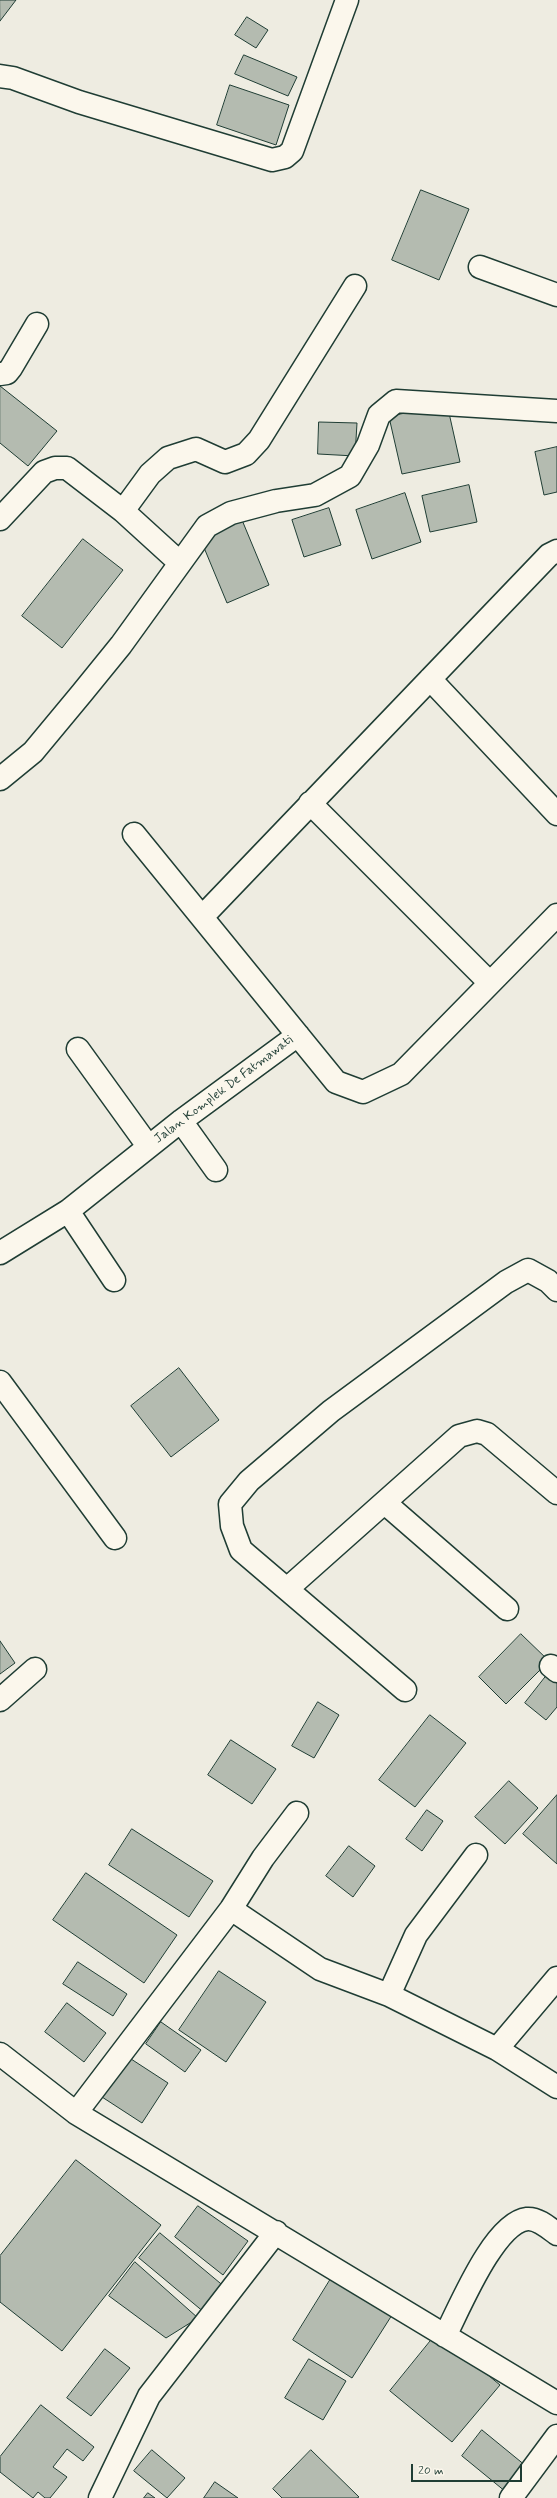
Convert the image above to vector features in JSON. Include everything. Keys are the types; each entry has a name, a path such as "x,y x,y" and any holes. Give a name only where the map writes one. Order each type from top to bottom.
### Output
{"street":[{"path":"0,76 13,78 79,102 249,154 278,160 292,151 347,0"},
{"path":"480,267 557,296"},
{"path":"123,511 150,474 168,458 196,449 225,462 246,454 259,440 354,286"},
{"path":"0,374 7,373 11,368 37,324"},
{"path":"0,779 33,752 82,693 121,645 179,562 207,526 231,513 276,501 315,495 350,476 368,445 379,415 396,401 557,411"},
{"path":"0,519 44,472 55,468 67,468 123,511 179,562"},
{"path":"202,917 549,555 557,551"},
{"path":"430,679 557,814"},
{"path":"310,803 490,983"},
{"path":"134,834 298,1035"},
{"name":"Jalan Komplek De Fatmawati","path":"0,1253 68,1211 148,1146 298,1035 336,1082 363,1092 401,1074 557,915"},
{"path":"78,1049 148,1146"},
{"path":"181,1121 216,1170"},
{"path":"68,1211 114,1280"},
{"path":"405,1690 241,1550 232,1526 230,1504 249,1481 331,1411 506,1282 528,1270 548,1281 557,1290"},
{"path":"0,1382 115,1538"},
{"path":"287,1589 459,1436 477,1431 486,1434 557,1493"},
{"path":"385,1502 507,1610"},
{"path":"0,1700 35,1669"},
{"path":"76,2113 231,1909 263,1858 297,1813"},
{"path":"389,1995 416,1935 476,1855"},
{"path":"231,1909 320,1969 389,1995 497,2049 557,2087"},
{"path":"497,2049 557,1978"},
{"path":"0,2054 76,2113 557,2402"},
{"path":"445,2336 490,2251 505,2231 515,2222 529,2219 538,2221 557,2234"},
{"path":"100,2498 149,2396 276,2232"},
{"path":"511,2498 557,2436"}],"building":[{"path":"0,0 16,0 0,21"},
{"path":"247,17 268,30 256,48 235,35"},
{"path":"244,55 297,77 288,96 235,74"},
{"path":"230,85 289,105 276,145 217,125"},
{"path":"421,190 469,209 439,280 392,260"},
{"path":"0,386 57,431 28,466 0,443"},
{"path":"447,404 460,462 402,474 389,417"},
{"path":"319,422 357,423 355,456 318,454"},
{"path":"557,447 557,492 544,495 535,452"},
{"path":"469,485 477,522 430,532 422,496"},
{"path":"405,493 421,542 372,559 356,510"},
{"path":"329,508 341,545 304,557 292,520"},
{"path":"242,520 269,585 227,603 200,538"},
{"path":"83,539 123,570 62,648 22,616"},
{"path":"179,1368 219,1420 171,1457 131,1406"},
{"path":"521,1634 549,1661 506,1704 479,1677"},
{"path":"0,1641 15,1663 0,1674"},
{"path":"547,1675 557,1683 557,1707 546,1720 525,1703"},
{"path":"318,1702 339,1715 314,1758 292,1746"},
{"path":"430,1715 466,1743 415,1807 379,1780"},
{"path":"231,1740 276,1769 252,1804 208,1775"},
{"path":"509,1781 538,1808 505,1844 475,1817"},
{"path":"557,1795 557,1864 523,1834"},
{"path":"427,1810 443,1821 422,1851 406,1839"},
{"path":"132,1829 213,1881 189,1917 109,1865"},
{"path":"349,1846 375,1866 353,1897 326,1876"},
{"path":"86,1873 177,1935 144,1983 53,1920"},
{"path":"78,1962 127,1994 113,2016 63,1984"},
{"path":"219,1971 266,2002 226,2062 179,2030"},
{"path":"67,2003 106,2033 84,2062 45,2032"},
{"path":"161,2022 201,2050 185,2072 146,2044"},
{"path":"128,2057 168,2083 142,2123 102,2097"},
{"path":"76,2160 161,2225 62,2351 0,2302 0,2256"},
{"path":"198,2206 248,2241 223,2275 175,2237"},
{"path":"160,2233 226,2288 205,2313 139,2258"},
{"path":"135,2262 198,2318 166,2338 109,2296"},
{"path":"332,2277 392,2315 352,2378 293,2340"},
{"path":"437,2333 500,2385 452,2442 390,2391"},
{"path":"105,2349 130,2368 91,2416 67,2398"},
{"path":"309,2359 346,2381 323,2420 285,2398"},
{"path":"41,2405 94,2447 83,2461 67,2449 53,2467 67,2477 50,2498 45,2498 38,2492 33,2498 0,2472 0,2457"},
{"path":"482,2430 526,2466 506,2492 462,2456"},
{"path":"152,2450 185,2478 167,2498 134,2471"},
{"path":"311,2450 359,2497 282,2498 273,2489"},
{"path":"215,2482 238,2498 204,2498"},
{"path":"148,2493 155,2498 144,2498"}]}
